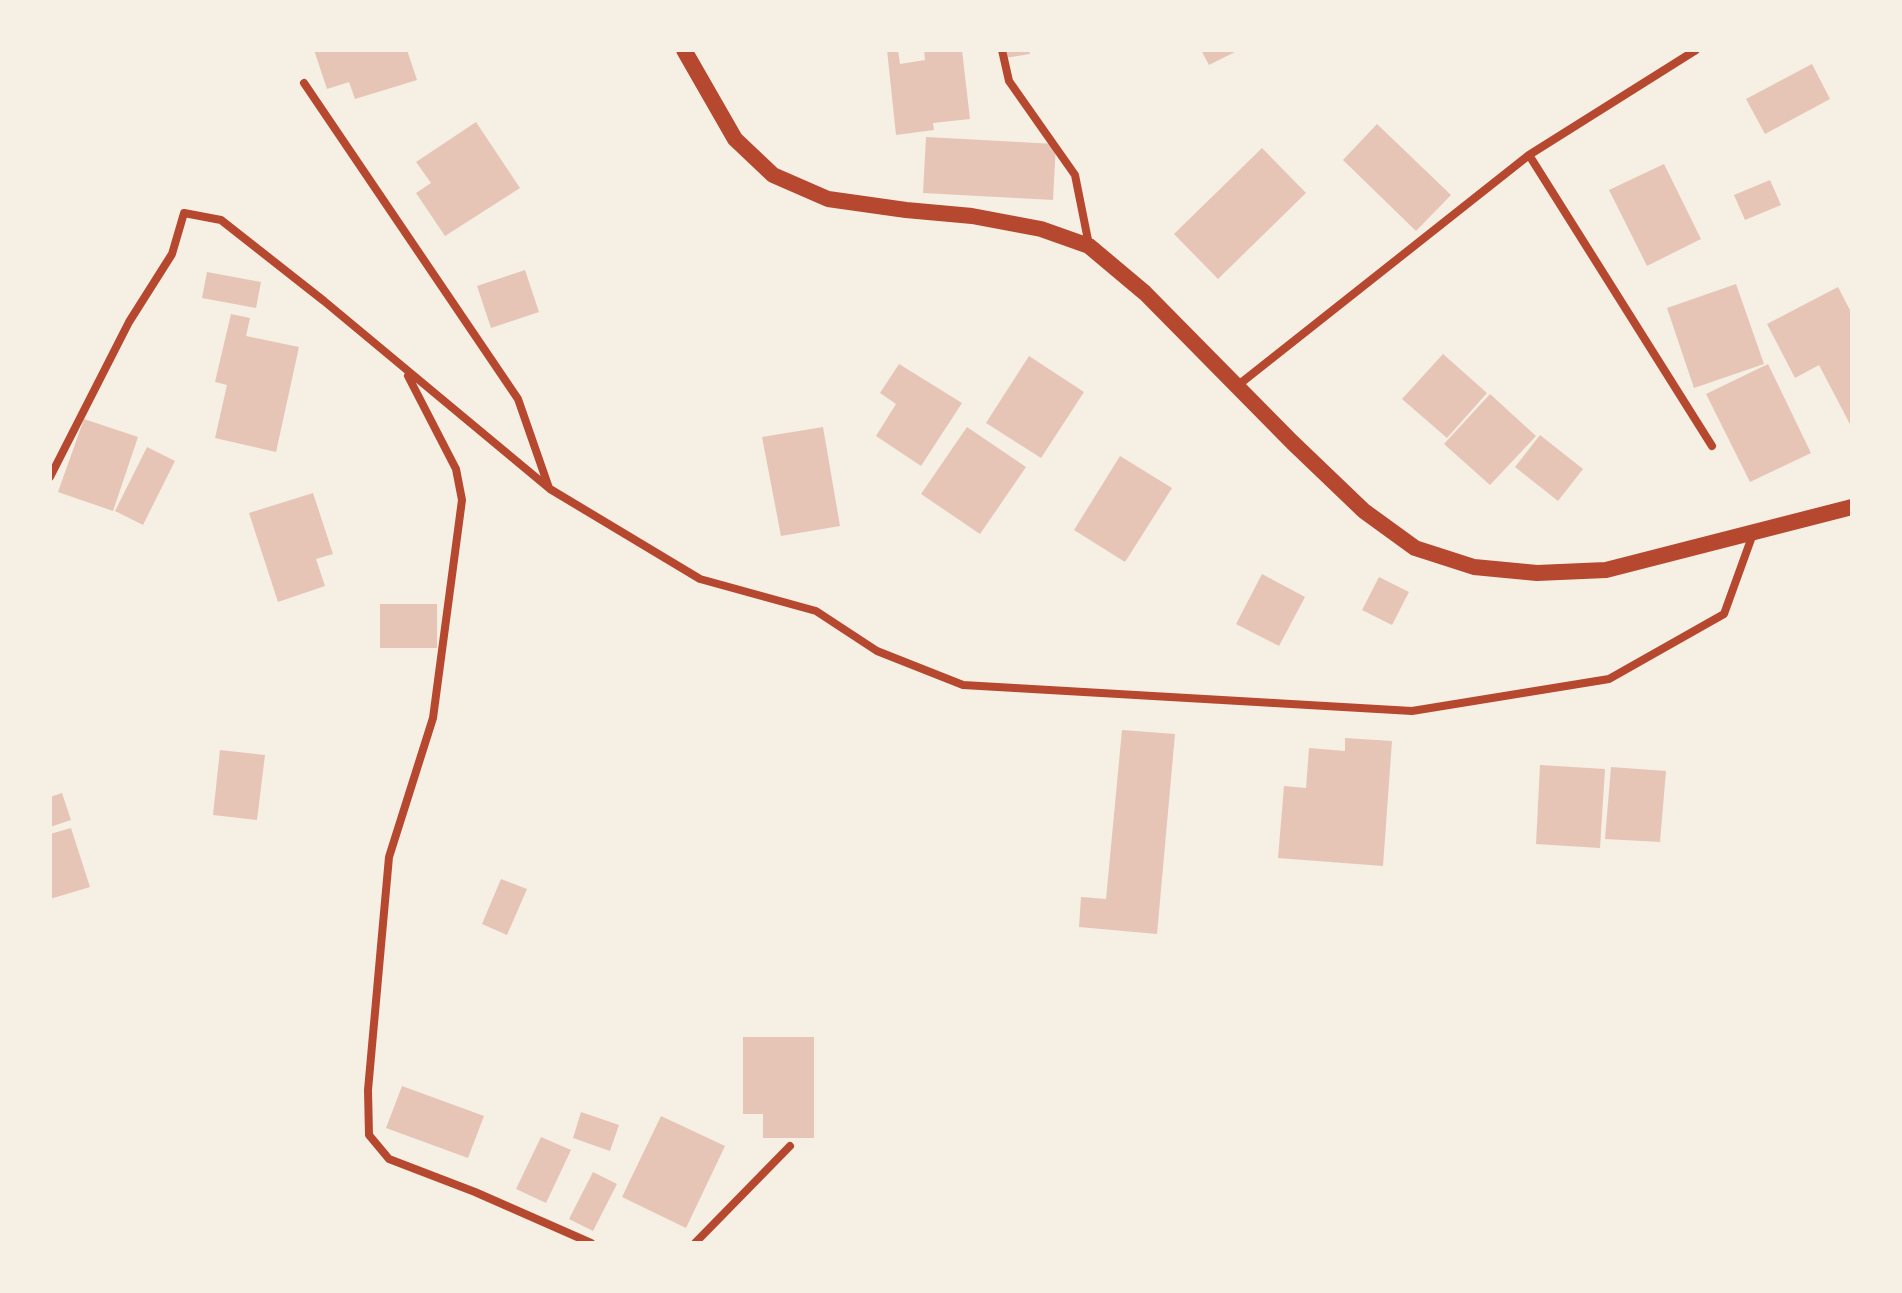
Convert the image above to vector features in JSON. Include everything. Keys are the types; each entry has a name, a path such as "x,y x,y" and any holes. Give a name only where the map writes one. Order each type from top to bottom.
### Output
{"main road":[{"path":"684,50 735,139 773,175 828,199 972,216 1041,229 1089,246 1145,293 1364,511 1415,548 1474,567 1537,573 1606,570 1852,507"}],"street":[{"path":"1002,50 1009,81 1075,175 1089,246"},
{"path":"1237,386 1529,155 1696,50"},
{"path":"304,83 518,399 550,489"},
{"path":"1529,155 1712,446"},
{"path":"50,477 129,322 172,254 184,213 221,220 324,301 550,489 700,579 816,611 877,651 963,685 1412,711 1609,679 1724,614 1755,531"},
{"path":"406,372 456,469 462,500 433,718 389,857 368,1090 369,1135 389,1159 475,1192 591,1243"},
{"path":"695,1243 790,1146"}],"building":[{"path":"314,50 407,50 417,80 355,99 349,82 327,89"},
{"path":"887,50 898,50 900,64 925,60 924,50 962,50 970,119 933,123 934,130 896,135"},
{"path":"1004,50 1029,50 1030,54 1005,58"},
{"path":"1201,50 1239,50 1209,65"},
{"path":"1812,64 1830,99 1765,134 1746,99"},
{"path":"476,122 520,188 445,236 416,193 431,183 416,162"},
{"path":"1377,124 1451,195 1416,231 1343,160"},
{"path":"926,137 1056,144 1053,200 923,193"},
{"path":"1262,148 1306,193 1218,279 1174,234"},
{"path":"1664,164 1701,239 1647,266 1609,190"},
{"path":"1770,180 1781,205 1745,220 1734,195"},
{"path":"525,270 539,312 491,328 477,286"},
{"path":"207,272 261,282 256,308 202,298"},
{"path":"1736,284 1764,364 1694,388 1667,308"},
{"path":"1838,287 1852,314 1852,428 1819,365 1795,378 1767,324"},
{"path":"231,314 250,318 246,336 299,347 276,452 215,438 227,385 215,382"},
{"path":"1443,354 1487,393 1447,438 1402,399"},
{"path":"1029,356 1084,392 1041,458 986,423"},
{"path":"899,364 962,403 921,466 876,436 896,404 880,393"},
{"path":"1768,364 1811,453 1750,482 1706,394"},
{"path":"1490,394 1536,436 1490,485 1444,444"},
{"path":"84,419 138,437 113,511 58,492"},
{"path":"823,427 840,526 781,536 762,437"},
{"path":"967,427 1026,467 980,534 921,494"},
{"path":"1540,435 1583,469 1558,501 1515,467"},
{"path":"147,447 175,461 143,525 115,511"},
{"path":"1120,456 1172,488 1125,562 1074,530"},
{"path":"313,493 333,554 316,559 325,586 278,602 249,513"},
{"path":"1262,574 1305,597 1279,646 1236,624"},
{"path":"1379,577 1409,592 1392,625 1362,610"},
{"path":"380,604 437,604 437,648 380,648"},
{"path":"1122,730 1175,734 1157,934 1079,927 1081,897 1106,899"},
{"path":"1345,738 1392,741 1383,866 1278,858 1284,786 1306,788 1309,748 1345,751"},
{"path":"220,750 265,755 257,820 213,815"},
{"path":"1540,765 1605,769 1600,848 1536,844"},
{"path":"1611,767 1666,771 1660,842 1605,839"},
{"path":"62,793 71,820 50,827 50,797"},
{"path":"71,828 90,887 50,899 50,834"},
{"path":"501,879 527,889 507,935 482,924"},
{"path":"743,1037 814,1037 814,1138 763,1138 763,1114 743,1114"},
{"path":"402,1086 484,1116 468,1158 386,1128"},
{"path":"581,1112 619,1125 610,1151 573,1138"},
{"path":"661,1116 725,1146 686,1228 622,1197"},
{"path":"541,1137 571,1150 546,1203 516,1189"},
{"path":"593,1172 617,1184 593,1231 569,1219"}]}
